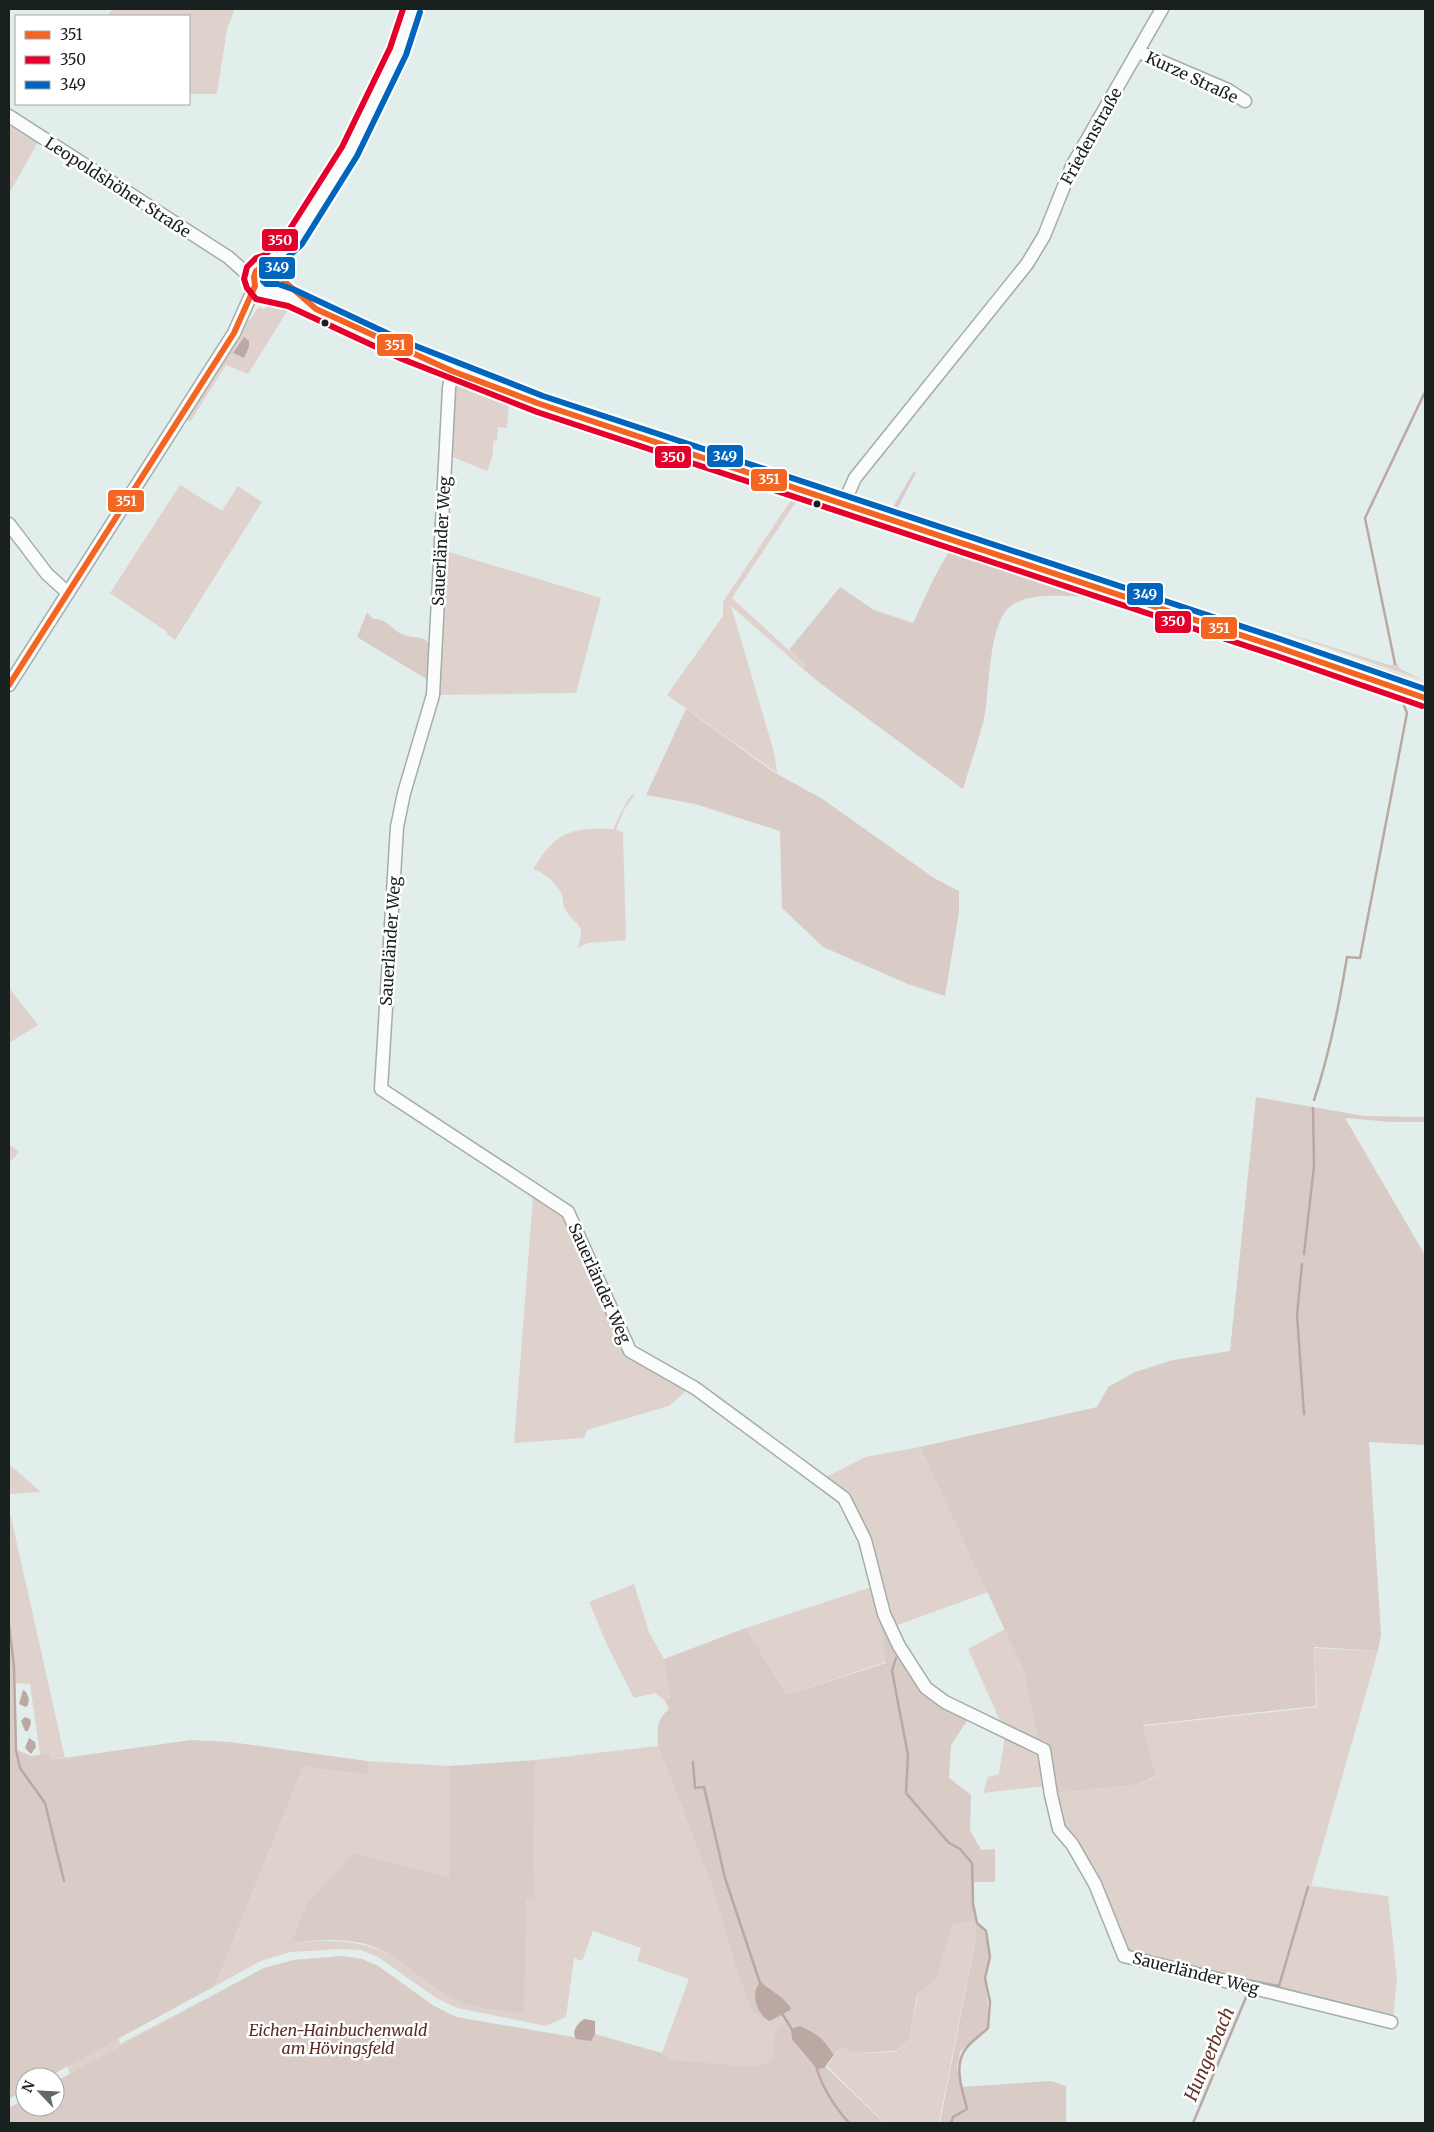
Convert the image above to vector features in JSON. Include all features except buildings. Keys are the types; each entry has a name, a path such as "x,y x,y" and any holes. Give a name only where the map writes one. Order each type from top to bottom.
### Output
{"street":[{"path":"234,333 272,293 282,287 295,238 350,151 366,121 398,52 412,9"},
{"name":"Friedenstraße","path":"844,503 855,478 1027,264 1044,236 1072,166 1162,9"},
{"name":"Kurze Straße","path":"1139,52 1228,90 1245,102"},
{"name":"Leopoldshöher Straße","path":"9,116 228,257 254,283"},
{"path":"9,685 234,333 254,283 255,271 295,238"},
{"name":"Leopoldshöher Straße","path":"228,257 265,264"},
{"path":"265,264 277,265 284,276 316,309"},
{"path":"254,283 261,292 272,293 316,309 452,371 540,404 844,503 1425,698"},
{"name":"Sauerländer Weg","path":"452,371 449,388 433,695 404,793 397,827 381,1089 568,1212 630,1351 695,1388 844,1498 865,1540 884,1614 899,1646 926,1688 945,1702 1044,1750 1051,1795 1059,1829 1072,1844 1095,1884 1124,1956 1391,2022"},
{"path":"9,524 47,574 68,593"}],"green space":[{"path":"112,9 235,9 227,29 217,94 190,94 190,15 109,15"},
{"path":"9,125 38,142 9,194"},
{"path":"265,269 273,269 279,275 279,283 273,289 265,289 259,283 259,275"},
{"path":"300,287 339,309 351,319 336,314 298,290"},
{"path":"277,303 305,311 332,327 441,372 446,375 447,381 288,310 248,374 226,365 190,422 185,419 239,334 259,307 263,309"},
{"path":"460,370 477,371 575,406 790,477 786,482 602,421"},
{"path":"461,380 801,496 821,505 823,503 1425,702 1425,710 1324,674 796,502 732,598 806,666 803,669 731,606 774,752 777,773 667,695 723,616 723,602 791,500 509,404 507,428 498,427 497,440 493,441 493,455 487,471 451,456 456,382"},
{"path":"914,471 916,473 897,509 893,507"},
{"path":"180,485 222,511 238,486 262,502 175,640 166,631 110,593"},
{"path":"854,499 1403,675 1425,685 1425,694 857,504"},
{"path":"446,551 601,598 576,693 438,695"},
{"path":"949,551 1091,597 1039,596 1019,601 1004,613 994,641 984,719 963,789 821,684 803,669 806,666 789,650 840,587 874,610 913,623"},
{"path":"367,612 373,619 386,622 400,633 423,639 430,643 428,680 357,637"},
{"path":"1270,628 1390,665 1398,663 1399,668 1425,681"},
{"path":"686,709 775,773 821,798 934,878 959,891 959,912 945,996 908,984 823,947 782,908 780,831 695,804 646,795"},
{"path":"635,794 624,810 616,829 623,833 626,940 588,943 577,948 581,933 580,928 564,907 560,891 550,879 533,869 549,847 566,834 586,829 613,829 627,801"},
{"path":"9,988 38,1025 9,1043"},
{"path":"1256,1097 1364,1116 1425,1117 1425,1122 1391,1122 1345,1118 1425,1255 1425,1445 1369,1442 1381,1635 1378,1651 1314,1647 1316,1706 1143,1725 1156,1776 1137,1785 1055,1793 1050,1746 1038,1741 1023,1669 920,1447 1097,1407 1108,1387 1135,1372 1173,1360 1230,1351"},
{"path":"9,1144 19,1152 9,1163"},
{"path":"533,1197 563,1215 625,1352 631,1360 686,1391 669,1406 587,1430 584,1438 514,1443"},
{"path":"920,1447 988,1592 895,1626 874,1548 856,1509 824,1478 865,1457"},
{"path":"9,1464 41,1492 9,1494"},
{"name":"Eichen-Hainbuchenwald am Hövingsfeld","path":"9,1508 65,1758 58,1758 102,1982 120,2044 264,1968 294,1960 343,1956 362,1959 378,1966 434,2006 456,2017 672,2060 662,2053 689,1979 637,1961 641,1948 593,1931 582,1961 574,1958 566,2017 546,2026 457,2008 436,1998 378,1957 361,1950 341,1949 290,1952 261,1961 215,1986 303,1767 368,1775 367,1761 449,1766 450,1879 292,1943 344,1942 370,1947 394,1957 526,1899 534,1900 535,1760 658,1746 711,1884 733,1958 787,2023 776,2039 774,2058 753,2067 884,2123 83,2123 55,2019 31,1756 40,1755 30,1684 16,1683 9,1611"},
{"path":"634,1584 649,1632 664,1659 670,1697 665,1701 655,1693 634,1698 608,1647 589,1602"},
{"path":"871,1587 880,1623 886,1662 787,1695 746,1628"},
{"name":"Eichen-Hainbuchenwald am Hövingsfeld","path":"880,1623 921,1693 969,1718 951,1745 949,1778 971,1795 970,1830 981,1850 995,1849 995,1882 974,1882 973,1901 976,1921 953,1924 937,1978 917,1995 909,2040 896,2051 856,2053 840,2048 834,2055 828,2045 808,2029 825,2066 884,2123 9,2123 9,2108 15,2105 15,2117 65,2117 65,2077 264,1968 294,1960 343,1956 362,1959 378,1966 434,2006 456,2017 591,2040 595,2034 662,2053 673,2060 750,2067 761,2065 774,2058 774,2037 778,2028 787,2022 782,2016 770,2021 752,2011 733,1958 711,1884 658,1746 658,1726 662,1717 669,1709 665,1701 670,1697 664,1659 746,1628 787,1695 886,1663"},
{"path":"1005,1629 1023,1669 1038,1741 1001,1723 968,1649"},
{"path":"9,1635 13,1665 15,1749 31,1756 49,1754 50,1760 191,1740 230,1742 367,1761 369,1775 303,1767 215,1986 65,2068 15,2067 15,2096 9,2099"},
{"path":"1314,1648 1378,1651 1311,1886 1388,1896 1397,1979 1393,2020 1126,1952 1062,1824 1056,1793 1137,1785 1156,1777 1143,1726 1317,1707"},
{"path":"1005,1735 1038,1753 1045,1786 983,1793 988,1777 999,1774"},
{"path":"535,1760 534,1900 526,1899 524,2014 483,2008 461,2002 450,1997 402,1962 371,1946 337,1940 291,1943 308,1902 354,1853 449,1878 449,1766"},
{"path":"976,1921 975,1941 939,2123 885,2123 827,2066 840,2048 856,2053 896,2052 909,2040 918,1994 937,1978 953,1924"},
{"path":"976,1921 984,1930 990,1953 985,1978 988,2006 987,2027 960,2052 957,2068 961,2087 1051,2081 1066,2086 1066,2123 940,2123 975,1942"}],"shaded area":[{"path":"244,337 249,341 249,347 244,358 233,353"},
{"path":"23,1690 29,1699 26,1707 19,1704"},
{"path":"25,1717 30,1719 31,1723 28,1731 25,1731 21,1721"},
{"path":"29,1738 35,1742 36,1747 31,1754 25,1748"},
{"path":"761,1982 784,1999 791,2008 790,2010 770,2021 765,2018 758,2009 755,1997 757,1986"},
{"path":"585,2019 595,2021 595,2034 591,2041 576,2039 574,2033 576,2027"},
{"path":"800,2026 820,2038 834,2055 824,2068 817,2069 792,2039 791,2029"}],"waterway":[{"path":"1395,664 1365,518 1424,394"},
{"path":"1314,1100 1334,1029 1347,957 1360,958 1407,713 1403,703"},
{"path":"1304,1254 1314,1166 1313,1108"},
{"path":"1302,1264 1297,1315 1304,1414"},
{"name":"Hungerbach","path":"9,1624 14,1666 16,1750 20,1768 45,1803 64,1881"},
{"path":"896,1658 892,1671 908,1755 906,1793 949,1843 960,1849 972,1863 973,1904 977,1923 986,1931 990,1957 985,1978 990,2002 988,2028 970,2044 961,2057 959,2071 967,2109 953,2117 951,2123"},
{"path":"693,1762 695,1788 704,1787 725,1878 760,1983"},
{"name":"Hungerbach","path":"1252,1981 1279,1986 1308,1887"},
{"name":"Hungerbach","path":"1193,2123 1247,1995"},
{"path":"781,2012 793,2031"},
{"path":"816,2066 829,2096 849,2123"}],"transit line":[{"name":"350","path":"403,9 390,48 342,147 288,232 265,255 256,258 247,267 244,279 247,288 256,299 288,306 402,359 537,412 1277,656 1422,706"},
{"name":"349","path":"420,12 406,55 357,156 302,244 274,270 263,275 263,281 266,284 278,284 295,290 408,343 543,396 1283,640 1425,689"},
{"name":"351","path":"9,685 234,333 255,286 254,277 256,271 265,264 277,266 284,281 316,309 452,371 540,404 1280,648 1425,698"}]}
